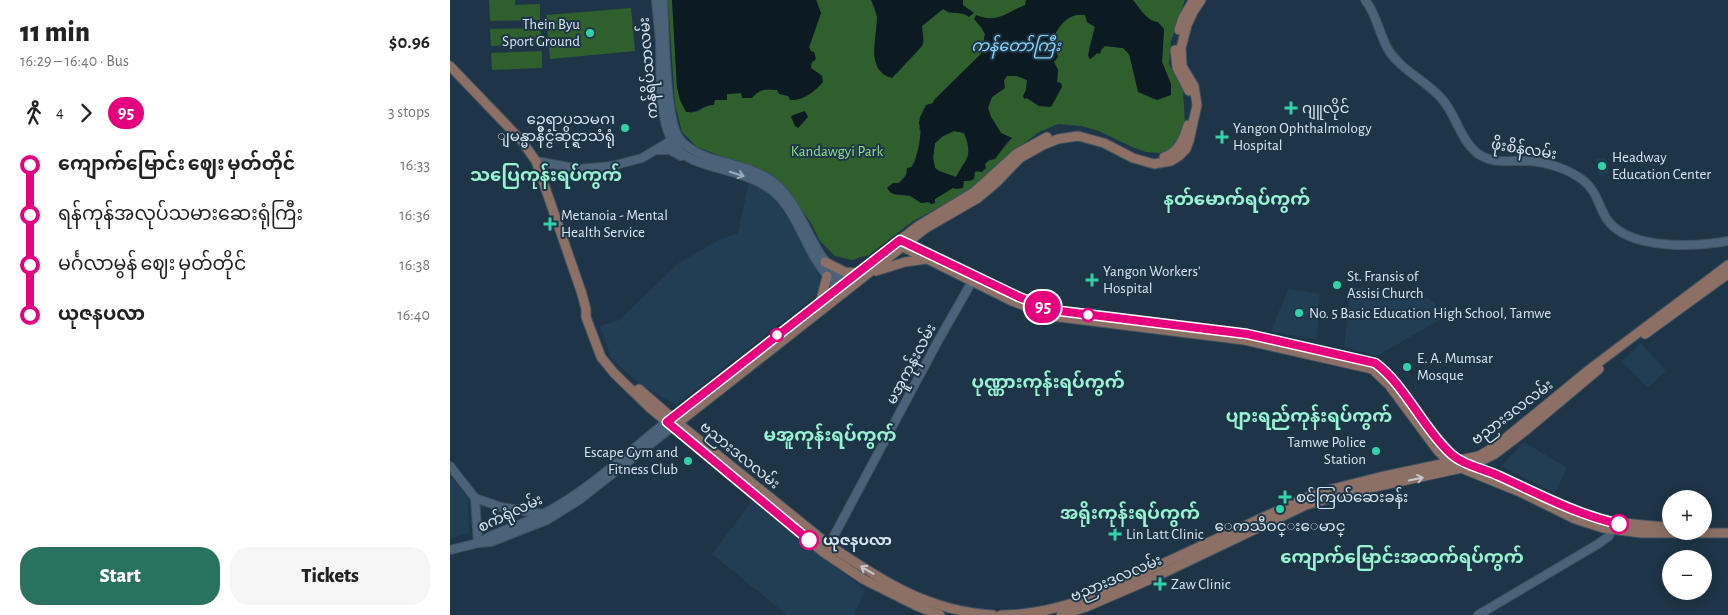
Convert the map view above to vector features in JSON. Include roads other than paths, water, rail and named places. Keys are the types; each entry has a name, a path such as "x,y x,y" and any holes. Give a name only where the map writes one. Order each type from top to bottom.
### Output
{"main road":[{"name":"ကန်ရိပ်သာလမ်း","path":"656,0 665,120 675,139 677,149 690,159 753,180 767,187 783,202 804,231 816,261 827,276 844,288"},
{"path":"663,0 671,112 675,139"},
{"path":"901,243 918,226 974,192 1023,150 1054,134 1074,131 1089,132 1141,155 1158,158 1171,155 1176,151 1185,134 1191,113 1190,93 1176,68 1175,52 1183,18 1193,0"},
{"path":"901,243 978,198 997,182 1020,158 1058,139 1073,136 1088,138 1104,143 1133,158 1154,164 1171,162 1180,156 1188,145 1197,105 1194,86 1182,66 1181,48 1187,25 1201,0"},
{"name":"ဖိုးစိန်လမ်း","path":"1364,0 1376,20 1391,53 1409,72 1442,98 1463,133 1465,140 1476,152 1487,159 1499,162 1540,162 1570,172 1584,181 1596,195 1607,220 1614,228 1625,234 1659,244 1678,246 1705,246 1728,241"},
{"path":"450,66 521,140 536,161 579,169 603,167 634,161 675,139"},
{"path":"657,150 662,144 665,120"},
{"path":"675,139 698,154 758,172 771,181 796,207 804,231 844,288"},
{"path":"657,150 670,150 690,159"},
{"name":"ဗညားဒလလမ်း","path":"536,161 586,309 592,314 607,356 616,371 672,422 816,546 863,579 900,598 940,615"},
{"path":"926,228 922,236 928,256"},
{"path":"901,243 974,279 1012,301 1051,316 1244,340 1372,369 1389,385 1442,451 1461,465 1581,521 1614,526 1662,527"},
{"name":"စက်ရုံလမ်း","path":"672,422 844,288 858,272 901,243"},
{"name":"စက်ရုံလမ်း","path":"450,550 478,543 491,542 579,500 821,301 871,273 901,243"},
{"path":"871,273 928,256"},
{"path":"825,262 845,272 858,272"},
{"name":"ဗညားဒလလမ်း","path":"1461,465 1470,465 1488,459 1495,454 1590,369 1694,294 1728,265"},
{"name":"ဗညားဒလလမ်း","path":"1694,294 1728,274"},
{"path":"821,301 827,276"},
{"path":"974,279 1052,310 1247,334 1375,363 1386,373 1450,463 1461,465"},
{"name":"မအူကုန်းလမ်း","path":"829,546 942,334 974,279"},
{"name":"ဗညားဒလလမ်း","path":"672,422 829,546 893,586 925,601 962,612 993,615"},
{"name":"ဗညားဒလလမ်း","path":"1061,615 1086,607 1143,582 1306,505 1461,465 1487,452 1528,424"},
{"path":"1433,466 1442,451"},
{"path":"1495,454 1494,467 1498,475"},
{"name":"ဗညားဒလလမ်း","path":"1001,615 1034,614 1088,598 1316,493 1380,477 1450,463"},
{"path":"1470,465 1498,475 1562,506 1641,534 1728,533"},
{"path":"450,466 475,498 501,507 545,517"},
{"path":"475,498 478,543"},
{"path":"1478,615 1582,554 1609,536 1614,526"},
{"path":"1712,528 1728,529"}],"water":[{"path":"672,0 816,0 821,13 809,47 814,52 816,59 811,63 811,68 822,76 823,82 813,92 800,99 790,100 788,96 779,94 777,90 760,91 752,98 742,98 741,93 727,94 727,100 715,100 714,105 686,112 680,100 677,87"},
{"name":"ကန်တော်ကြီး","path":"871,0 963,0 963,5 974,13 969,17 943,9 922,26 922,46 892,78 878,68 875,61 877,16"},
{"name":"ကန်တော်ကြီး","path":"1026,0 1133,0 1147,17 1158,22 1164,29 1162,62 1171,84 1171,95 1157,100 1138,92 1129,54 1123,48 1105,46 1100,54 1097,53 1090,59 1088,55 1095,27 1087,22 1085,15 1072,16 1062,24 1048,47 1056,49 1058,57 1054,62 1058,70 1057,82 1061,83 1062,87 1051,107 1039,106 1027,98 1024,99 1027,80 1017,76 1007,76 1004,80 1005,88 992,97 988,108 1001,133 1012,138 995,159 989,160 985,164 986,168 982,172 975,171 974,179 964,181 963,188 953,188 935,199 935,203 932,204 928,202 921,203 910,196 897,195 889,191 887,188 893,183 899,183 906,176 907,168 912,167 915,162 921,132 920,117 926,105 933,103 981,54 985,34 974,19 976,15 996,18 1025,5","holes":["954,131 964,133 967,141 968,157 956,177 939,171 935,168 933,158 935,143 943,136"]},
{"path":"805,111 808,117 798,128 791,117"}],"place":[{"name":"Thein Byu Sport Ground","path":"590,33"},
{"name":"ဂျူလိုင်","path":"1291,108"},
{"name":"ဥေရာပသမဂၢ ျမန္မာနိဳင္ငံဆိုင္ရာသံရုံ","path":"625,128"},
{"name":"Yangon Ophthalmology Hospital","path":"1222,137"},
{"name":"Headway Education Center","path":"1602,166"},
{"name":"Metanoia - Mental Health Service","path":"550,224"},
{"name":"Yangon Workers' Hospital","path":"1092,280"},
{"name":"St. Fransis of Assisi Church","path":"1337,285"},
{"name":"No. 5 Basic Education High School, Tamwe","path":"1299,313"},
{"name":"E. A. Mumsar Mosque","path":"1407,367"},
{"name":"Tamwe Police Station","path":"1376,451"},
{"name":"Escape Gym and Fitness Club","path":"688,461"},
{"name":"စင်ကြယ်ဆေးခန်း","path":"1285,497"},
{"name":"ေကသီဝင္းေမာင္","path":"1280,509"},
{"name":"Lin Latt Clinic","path":"1115,534"},
{"name":"ယုဇနပလာ","path":"809,540"},
{"name":"Zaw Clinic","path":"1160,584"}],"district":[{"name":"သပြေကုန်းရပ်ကွက်","path":"546,175"},
{"name":"နတ်မောက်ရပ်ကွက်","path":"1237,199"},
{"name":"ပုဏ္ဏားကုန်းရပ်ကွက်","path":"1048,382"},
{"name":"ပျားရည်ကုန်းရပ်ကွက်","path":"1309,416"},
{"name":"မအူကုန်းရပ်ကွက်","path":"830,435"},
{"name":"အရိုးကုန်းရပ်ကွက်","path":"1130,513"},
{"name":"ကျောက်မြောင်းအထက်ရပ်ကွက်","path":"1402,557"}],"park label":[{"name":"Kandawgyi Park","path":"837,151"}]}
